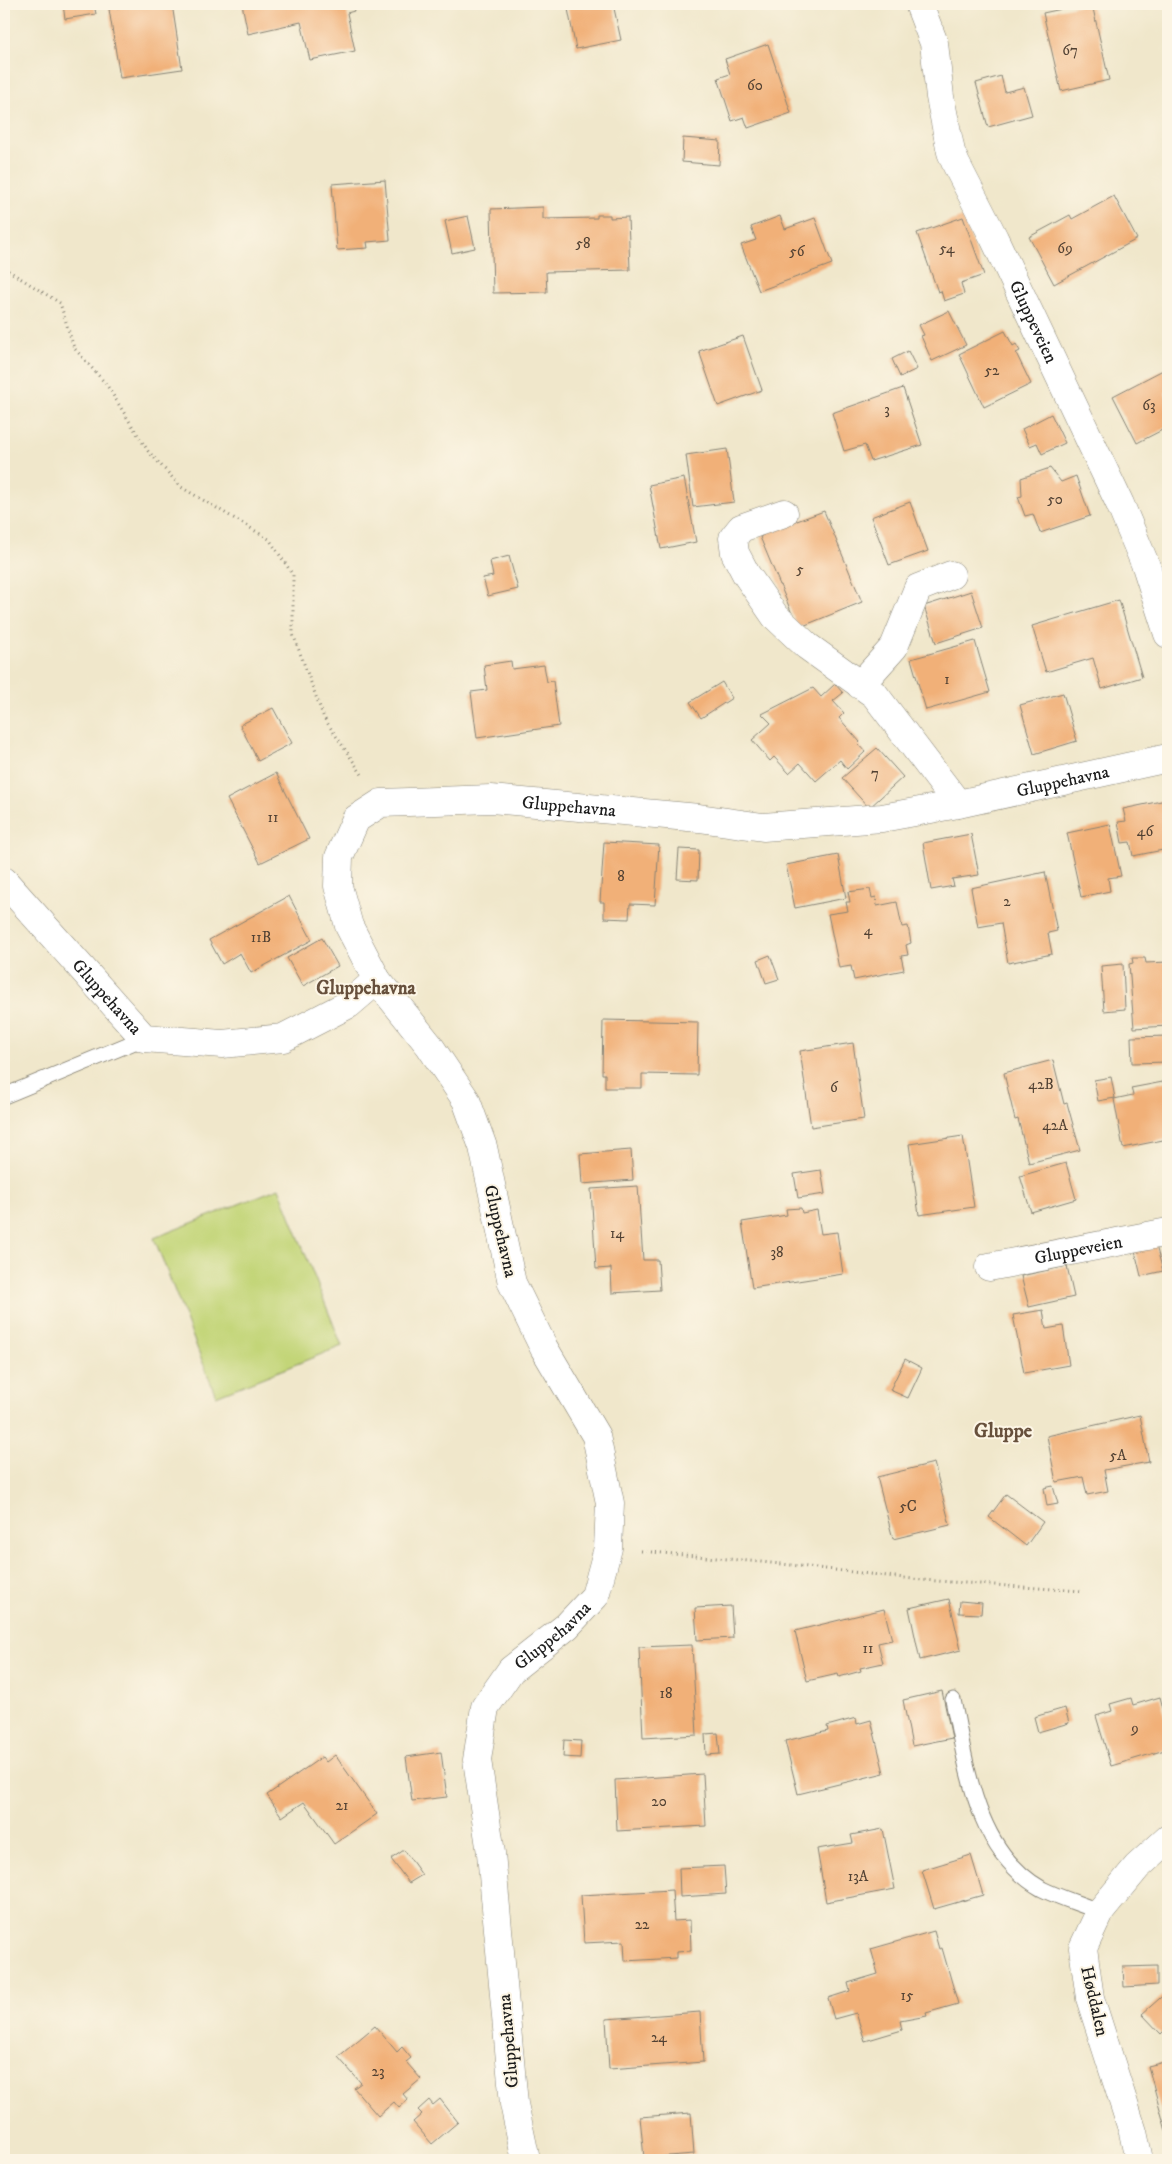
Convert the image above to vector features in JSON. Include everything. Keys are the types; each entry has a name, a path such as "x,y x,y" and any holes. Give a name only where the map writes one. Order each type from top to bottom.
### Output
{"street":[{"name":"Gluppeveien","path":"919,4 934,43 940,97 951,152 1120,504 1146,566 1168,634"},
{"path":"784,513 741,528 733,538 735,552 746,574 775,616 807,646 875,695 958,804"},
{"path":"860,685 894,647 918,588 950,575"},
{"name":"Gluppehavna","path":"526,2160 514,2104 491,1853 477,1760 485,1707 511,1670 567,1626 595,1596 608,1548 610,1503 596,1436 544,1348 512,1283 483,1147 466,1100 429,1045 377,980 349,926 338,886 339,857 356,818 381,803 491,799 699,818 763,827 882,818 958,804 1168,758"},
{"name":"Gluppehavna","path":"4,881 144,1038 222,1044 283,1038 349,1004 377,980"},
{"name":"Gluppeveien","path":"989,1267 1168,1232"},
{"name":"Høddalen","path":"1139,2160 1134,2132 1090,1998 1083,1948 1100,1912 1137,1867 1168,1839"}],"lane":[{"path":"4,1096 144,1038"},
{"path":"953,1700 973,1792 986,1825 998,1847 1018,1871 1042,1888 1100,1912"}],"path":[{"path":"4,268 60,303 74,348 106,384 148,451 181,487 270,539 293,575 293,634 324,718 381,803"},
{"path":"608,1548 782,1564 922,1580 1081,1591"}],"green space":[{"path":"279,1188 342,1346 216,1396 154,1238"}],"building":[{"path":"63,4 94,4 96,14 65,19"},
{"path":"130,4 172,4 182,69 120,78 109,9 130,6"},
{"path":"242,4 352,4 354,11 347,13 355,51 310,60 301,22 248,34"},
{"path":"567,4 613,4 621,40 576,49"},
{"path":"1092,4 1109,80 1061,91 1043,13"},
{"path":"768,44 791,113 748,128 744,117 732,121 718,78 730,74 725,59"},
{"path":"1001,76 1005,92 1024,87 1032,115 988,127 976,83"},
{"path":"683,138 720,141 719,165 682,162"},
{"path":"385,180 390,240 367,242 368,248 337,250 332,184"},
{"path":"1114,196 1137,239 1054,284 1029,237 1070,215 1072,219"},
{"path":"543,207 543,219 597,218 597,215 610,215 610,218 628,217 630,270 546,272 547,292 493,293 491,209"},
{"path":"468,216 475,248 452,253 445,221"},
{"path":"780,216 785,229 815,218 832,264 759,291 741,245 756,240 751,227"},
{"path":"963,217 984,275 961,283 964,294 944,301 941,291 938,292 917,233"},
{"path":"949,311 966,345 932,361 921,336 924,335 919,325"},
{"path":"1005,331 1013,346 1016,344 1020,351 1016,353 1031,384 984,407 959,354"},
{"path":"743,336 762,390 718,406 699,351"},
{"path":"908,351 917,369 900,377 892,359"},
{"path":"1163,370 1168,381 1168,391 1165,393 1168,399 1168,427 1137,443 1113,396"},
{"path":"903,388 922,445 871,461 865,445 844,451 832,413"},
{"path":"1051,414 1065,443 1042,454 1037,443 1030,446 1022,429"},
{"path":"727,449 734,502 693,507 686,455"},
{"path":"1050,468 1061,482 1076,476 1090,516 1040,533 1033,514 1025,516 1018,497 1022,496 1021,478"},
{"path":"684,478 696,542 661,549 649,485"},
{"path":"910,502 928,551 889,565 871,517"},
{"path":"793,510 797,521 824,511 862,602 798,628 760,537 765,534 761,524"},
{"path":"509,556 518,589 488,596 483,578 493,576 490,561"},
{"path":"971,591 983,628 936,643 924,606"},
{"path":"1119,600 1142,677 1102,689 1093,658 1046,672 1032,626"},
{"path":"975,641 990,692 926,710 911,659"},
{"path":"511,661 512,669 544,665 547,682 553,681 559,726 477,738 471,692 487,690 484,665"},
{"path":"722,682 732,698 701,718 690,702"},
{"path":"835,684 843,693 833,701 844,713 839,718 860,742 858,744 865,752 847,769 840,760 816,781 800,763 789,773 774,757 770,761 752,740 771,723 762,714 813,688 821,697"},
{"path":"1063,693 1077,741 1034,754 1020,705"},
{"path":"273,708 292,743 258,761 240,725"},
{"path":"877,748 903,777 869,808 842,778"},
{"path":"276,773 309,839 260,863 227,799"},
{"path":"1166,800 1168,810 1168,849 1133,856 1130,842 1122,843 1118,822 1126,821 1123,809"},
{"path":"1110,824 1121,876 1108,878 1110,891 1081,897 1067,833"},
{"path":"971,834 979,875 952,879 954,886 931,890 923,843"},
{"path":"604,842 659,845 655,905 630,904 629,919 604,918 604,902 600,902"},
{"path":"679,849 699,850 698,880 677,879"},
{"path":"838,855 846,898 795,908 786,865"},
{"path":"1045,872 1057,931 1048,933 1052,954 1008,963 1001,923 978,927 971,888"},
{"path":"870,889 872,898 876,897 877,906 897,902 902,927 908,926 911,943 906,945 908,955 901,956 904,970 854,980 851,966 839,968 828,914 848,911 846,902 850,902 848,892"},
{"path":"289,896 312,940 251,973 240,953 222,964 209,940"},
{"path":"322,938 338,966 303,986 287,958"},
{"path":"770,955 779,979 766,983 758,960"},
{"path":"1132,958 1145,958 1146,963 1168,962 1168,1026 1134,1028 1129,964 1133,963"},
{"path":"1123,964 1125,1009 1104,1011 1101,966"},
{"path":"603,1020 698,1022 697,1075 642,1074 642,1088 605,1088 605,1074 602,1074"},
{"path":"1168,1036 1168,1062 1132,1063 1131,1037"},
{"path":"853,1043 864,1119 811,1127 800,1051"},
{"path":"1053,1060 1064,1104 1067,1103 1080,1150 1029,1163 1018,1119 1015,1120 1004,1073"},
{"path":"1111,1077 1115,1098 1098,1101 1094,1080"},
{"path":"1168,1081 1168,1139 1123,1148 1114,1099 1133,1095 1131,1088"},
{"path":"963,1136 974,1207 919,1215 909,1144"},
{"path":"631,1150 633,1180 582,1184 580,1154"},
{"path":"1066,1163 1076,1199 1031,1212 1020,1176"},
{"path":"821,1170 825,1194 798,1198 794,1174"},
{"path":"638,1186 643,1260 658,1260 660,1290 612,1293 611,1268 596,1269 591,1189"},
{"path":"801,1208 802,1213 817,1210 821,1234 837,1232 843,1274 752,1288 742,1222 787,1215 786,1209"},
{"path":"1155,1242 1163,1271 1141,1276 1134,1247"},
{"path":"1067,1266 1074,1297 1029,1307 1021,1276"},
{"path":"1043,1310 1046,1329 1063,1326 1069,1365 1024,1373 1013,1315"},
{"path":"905,1359 922,1368 908,1398 890,1390"},
{"path":"1140,1415 1149,1462 1104,1470 1108,1491 1087,1495 1083,1477 1056,1482 1047,1436"},
{"path":"934,1463 950,1525 893,1539 877,1477"},
{"path":"1053,1486 1058,1504 1047,1506 1044,1488"},
{"path":"1006,1494 1043,1522 1026,1546 989,1517"},
{"path":"949,1599 961,1650 920,1660 909,1608"},
{"path":"960,1601 982,1603 981,1614 959,1613"},
{"path":"731,1606 733,1638 697,1640 695,1608"},
{"path":"884,1609 892,1640 878,1643 883,1663 860,1668 861,1671 839,1677 838,1674 807,1681 795,1631"},
{"path":"692,1645 697,1735 643,1738 639,1647"},
{"path":"942,1691 952,1738 912,1746 903,1700"},
{"path":"1160,1697 1168,1727 1168,1749 1111,1766 1096,1716 1112,1711 1110,1704 1131,1698 1133,1705"},
{"path":"1065,1708 1069,1723 1038,1732 1034,1717"},
{"path":"856,1718 857,1724 871,1720 884,1773 798,1794 785,1741 828,1731 827,1726"},
{"path":"718,1733 720,1754 706,1755 705,1734"},
{"path":"564,1740 581,1741 580,1758 563,1757"},
{"path":"441,1752 447,1797 412,1801 406,1757"},
{"path":"335,1755 377,1814 334,1844 304,1802 282,1817 267,1795 322,1757 326,1762"},
{"path":"703,1774 706,1826 617,1831 615,1780"},
{"path":"883,1829 895,1889 826,1902 817,1849 853,1843 851,1835"},
{"path":"404,1850 422,1875 409,1883 391,1859"},
{"path":"971,1855 983,1895 934,1909 922,1870"},
{"path":"724,1866 726,1894 680,1897 679,1868"},
{"path":"672,1890 674,1921 690,1920 691,1951 676,1952 676,1958 625,1961 624,1941 584,1943 581,1895"},
{"path":"934,1931 939,1949 942,1948 958,2004 926,2013 927,2016 900,2021 902,2030 865,2041 856,2013 834,2019 828,1998 850,1991 848,1983 878,1974 871,1949"},
{"path":"1157,1966 1157,1985 1124,1987 1123,1967"},
{"path":"1168,1991 1168,2027 1161,2034 1142,2014"},
{"path":"700,2012 703,2062 609,2069 606,2019"},
{"path":"375,2026 397,2052 402,2047 411,2058 406,2062 421,2079 403,2094 408,2100 399,2108 394,2102 378,2116 354,2088 361,2083 338,2057"},
{"path":"1168,2061 1168,2138 1148,2066"},
{"path":"440,2099 458,2122 432,2144 413,2122 422,2114 418,2110 429,2100 433,2105"},
{"path":"691,2113 694,2154 644,2158 640,2117"}],"district":[{"name":"Gluppehavna","path":"366,987"},
{"name":"Gluppe","path":"1003,1430"}]}
